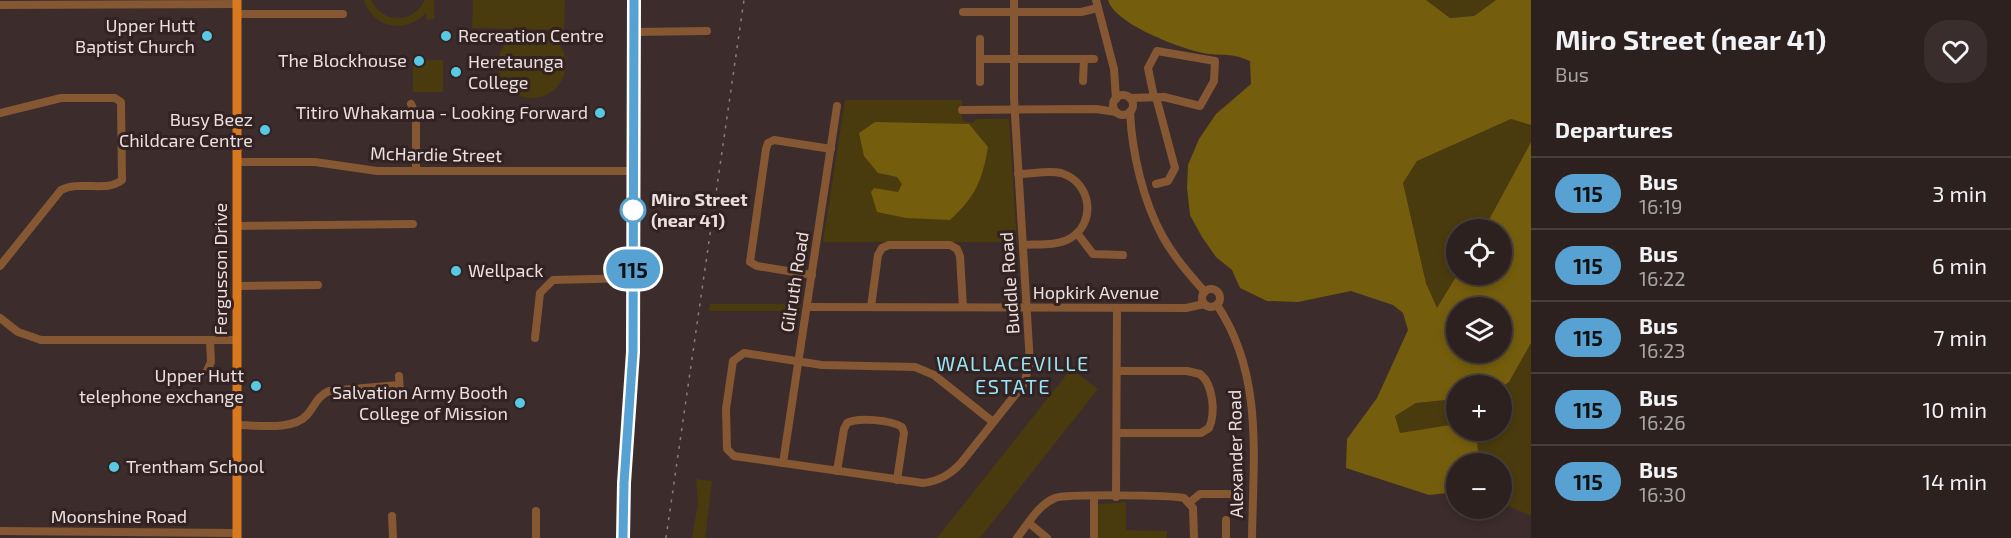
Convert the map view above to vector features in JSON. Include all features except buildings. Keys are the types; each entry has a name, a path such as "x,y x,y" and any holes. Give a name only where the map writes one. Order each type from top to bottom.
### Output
{"main road":[{"name":"Fergusson Drive","path":"237,6 237,536"}],"street":[{"path":"623,538 624,483 633,352 634,0"},
{"name":"Buddle Road","path":"798,362 742,353 735,357 732,364 726,411 728,451 735,456 923,483 946,476 956,468 1023,385 1029,370 1015,109 1014,0"},
{"path":"963,12 1081,12 1097,4 1114,69 1128,97 1134,145"},
{"path":"0,5 237,6 343,14"},
{"path":"634,32 707,31"},
{"path":"980,39 980,82"},
{"path":"1096,109 1128,97 1153,98 1188,101 1200,106 1214,81 1217,64 1210,59 1157,51 1148,68 1153,98 1174,168 1168,181 1156,184"},
{"path":"980,59 1094,59"},
{"path":"1083,81 1084,59"},
{"path":"1114,69 1115,100 1118,113 1134,145 1158,226 1170,248 1205,292 1204,304 1212,307 1217,305 1220,297 1218,292 1213,290 1205,292"},
{"path":"0,113 70,97 112,97 120,100 123,107 122,180 116,184 75,185 61,190 0,266"},
{"path":"962,110 1096,109 1118,113 1131,110 1153,98"},
{"path":"411,105 416,115 416,171"},
{"name":"Gilruth Road","path":"783,463 831,149 839,111"},
{"path":"812,275 760,267 750,262 766,149 768,143 774,140 831,149"},
{"name":"McHardie Street","path":"238,162 315,162 377,171 633,171"},
{"path":"1018,174 1059,173 1078,184 1085,194 1088,209 1084,223 1077,233 1062,242 1023,245"},
{"path":"238,226 413,224"},
{"path":"1077,233 1093,254 1123,255"},
{"path":"871,307 878,255 885,246 950,245 957,249 960,256 963,307"},
{"path":"535,338 540,293 553,280 633,278"},
{"path":"238,286 318,285"},
{"name":"Hopkirk Avenue","path":"807,307 1186,308 1204,304"},
{"name":"Alexander Road","path":"1217,305 1242,352 1251,390 1252,538"},
{"path":"1116,497 1117,308"},
{"path":"0,318 18,332 41,340 237,340"},
{"path":"206,373 211,362 210,341"},
{"path":"798,362 822,365 920,368 934,375 993,422"},
{"path":"1117,371 1187,371 1200,374 1209,386 1212,420 1209,428 1201,433 1117,433"},
{"path":"237,425 296,423 307,415 322,394 329,391 399,380 400,394"},
{"path":"837,471 847,423 856,421 893,423 902,427 904,433 897,480"},
{"path":"1190,502 1200,494 1240,494"},
{"path":"1094,496 1094,538"},
{"path":"1017,538 1042,507 1057,498 1094,496 1181,497 1190,502 1193,508 1194,538"},
{"path":"536,511 536,538"},
{"path":"392,516 393,538"},
{"path":"1226,520 1226,538"},
{"path":"1029,523 1047,538"},
{"name":"Moonshine Road","path":"0,531 237,536"}],"shaded area":[{"path":"364,0 371,0 383,14 398,18 413,14 425,0 434,0 434,19 427,20 426,13 409,24 391,25 375,17 368,10"},
{"path":"473,0 565,0 564,30 472,28"},
{"path":"1108,0 1426,0 1450,18 1474,16 1496,0 1531,0 1531,125 1511,119 1417,161 1403,183 1426,283 1437,308 1451,285 1512,285 1512,219 1489,219 1531,142 1531,343 1512,377 1446,375 1446,400 1416,403 1395,416 1400,433 1446,426 1446,441 1477,441 1479,453 1446,453 1446,493 1429,495 1346,468 1347,439 1377,398 1408,330 1403,313 1393,305 1351,291 1298,302 1267,301 1240,288 1232,270 1216,257 1190,215 1187,188 1188,165 1199,139 1216,114 1251,84 1250,61 1234,56 1209,54 1184,48 1152,35 1124,19 1113,9"},
{"path":"1426,0 1496,0 1474,16 1450,18"},
{"path":"532,30 545,33 556,40 563,51 566,64 563,77 556,88 545,95 532,98 519,95 508,88 501,77 498,64 501,51 508,40 519,33"},
{"path":"413,60 443,60 443,92 413,92"},
{"path":"845,100 962,100 962,120 972,123 977,119 1009,119 1017,242 823,242"},
{"path":"1511,119 1531,125 1531,142 1489,219 1446,219 1446,285 1451,285 1437,309 1426,283 1403,183 1417,161"},
{"path":"875,122 969,124 988,147 980,179 972,195 950,220 906,218 877,212 871,192 874,188 898,192 902,184 897,177 878,173 864,156 859,133"},
{"path":"710,304 801,304 800,311 709,311"},
{"path":"1531,343 1531,516 1512,507 1512,453 1478,452 1477,441 1512,441 1512,377"},
{"path":"1071,369 1098,389 980,538 937,538"},
{"path":"1446,400 1446,426 1400,433 1395,416 1416,403"},
{"path":"696,479 712,481 705,538 692,538 698,503"},
{"path":"1126,502 1126,530 1167,531 1167,538 1098,538 1098,504"}],"railway":[{"path":"666,538 744,0"}],"bus line":[{"name":"115","path":"623,538 623,501 633,352 634,0"}],"place":[{"name":"Upper Hutt Baptist Church","path":"207,36"},
{"name":"Recreation Centre","path":"446,36"},
{"name":"The Blockhouse","path":"419,61"},
{"name":"Heretaunga College","path":"456,72"},
{"name":"Titiro Whakamua - Looking Forward","path":"600,113"},
{"name":"Busy Beez Childcare Centre","path":"265,130"},
{"name":"Miro Street (near 41)","path":"633,210"},
{"name":"Wellpack","path":"456,271"},
{"name":"Upper Hutt telephone exchange","path":"256,386"},
{"name":"Salvation Army Booth College of Mission","path":"520,403"},
{"name":"Trentham School","path":"114,467"}],"district":[{"name":"WALLACEVILLE ESTATE","path":"1013,376"}]}
